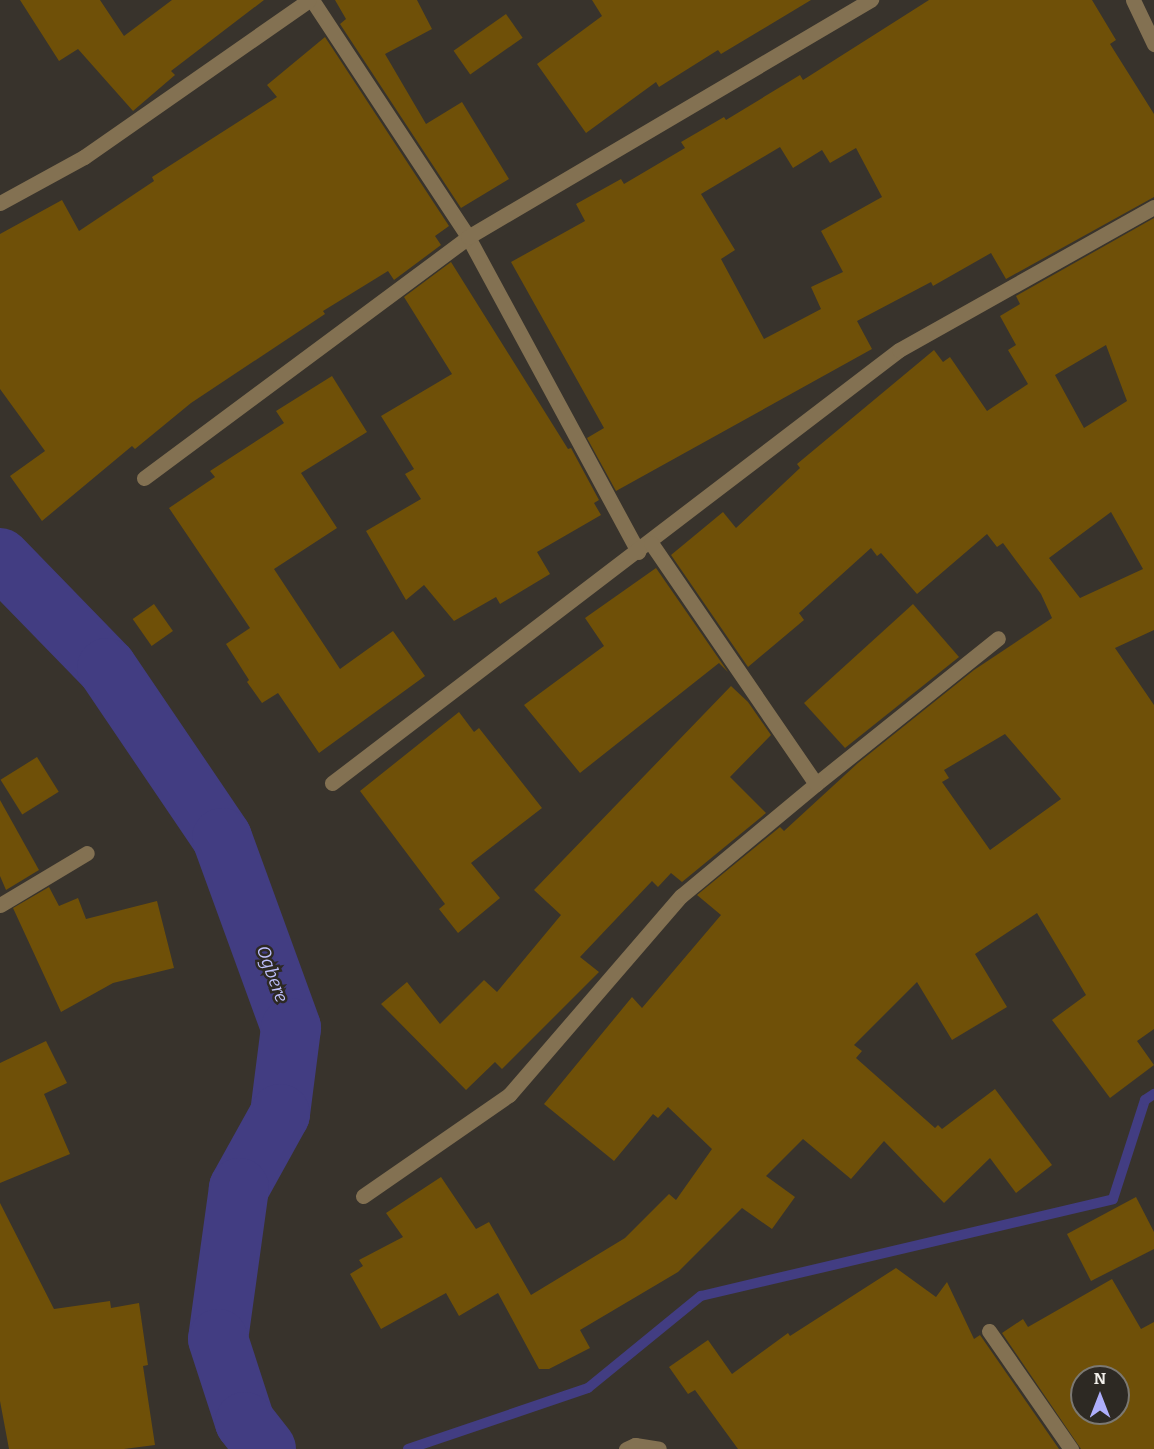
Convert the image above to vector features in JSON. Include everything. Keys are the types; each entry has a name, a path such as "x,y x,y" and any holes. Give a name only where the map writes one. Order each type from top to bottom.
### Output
{"street":[{"path":"0,203 84,157 310,0 468,237 638,552"},
{"path":"144,478 468,237 872,0"},
{"path":"1133,0 1154,44"},
{"path":"332,783 651,543 898,351 1154,207"},
{"path":"651,543 816,784"},
{"path":"363,1196 509,1095 681,896 998,638"},
{"path":"0,905 87,853"},
{"path":"989,1331 1071,1449"},
{"path":"626,1449 635,1445 659,1449"}],"building":[{"path":"20,0 100,0 124,36 172,0 264,0 171,71 175,75 133,111 78,49 59,61"},
{"path":"335,0 417,0 432,29 385,54 426,124 462,102 509,179 461,208 340,24 346,19"},
{"path":"592,0 811,0 721,54 718,50 659,87 656,82 586,133 537,64 602,16"},
{"path":"929,0 1092,0 1116,40 1110,44 1154,114 1154,197 1006,279 991,253 933,286 931,282 857,321 872,349 616,491 587,438 604,428 511,262 585,221 576,204 621,179 624,184 685,148 681,142 724,117 726,120 800,75 803,80","holes":["780,147 793,168 822,150 830,163 856,148 882,197 821,231 843,272 811,287 821,309 764,339 721,259 735,250 701,194"]},
{"path":"506,14 523,38 470,74 454,51"},
{"path":"325,37 449,226 435,236 441,245 394,280 388,271 323,311 325,314 191,403 135,449 132,446 42,521 10,476 45,451 0,389 0,234 62,200 79,231 154,181 152,177 277,97 267,85"},
{"path":"1154,218 1154,630 1115,648 1154,705 1154,1029 1137,1041 1154,1065 1110,1098 1052,1020 1086,995 1037,913 975,954 1007,1007 952,1040 917,982 854,1045 862,1051 856,1058 935,1128 938,1125 942,1129 995,1089 1052,1165 1016,1193 990,1158 944,1203 884,1141 851,1179 803,1139 766,1176 795,1197 772,1229 742,1208 678,1272 580,1330 590,1348 549,1369 539,1369 498,1293 459,1316 446,1293 381,1329 350,1274 363,1266 359,1260 403,1237 386,1213 441,1177 476,1229 489,1222 531,1295 625,1238 669,1194 676,1200 712,1149 668,1107 658,1118 653,1114 614,1161 544,1104 632,997 642,1008 721,915 697,895 780,827 784,831 858,763 974,670 1052,618 1041,594 1003,543 997,547 987,534 917,594 881,553 877,556 871,548 799,613 804,620 748,667 671,555 723,512 736,528 800,468 797,464 934,350 943,362 950,357 987,411 1028,384 1008,350 1016,345 1000,316 1020,304 1016,296","holes":["1106,345 1127,401 1084,428 1055,375","1111,512 1143,569 1080,598 1049,558","1005,734 1061,799 990,850 942,782 949,778 944,770"]},
{"path":"451,262 568,449 571,448 599,500 594,503 601,515 537,552 550,574 500,604 496,597 454,621 424,585 406,600 366,531 421,499 405,474 414,469 381,416 452,374 404,297"},
{"path":"332,376 367,432 301,473 337,528 274,569 340,669 393,631 425,676 319,753 278,693 262,703 247,682 249,680 226,644 250,628 169,508 215,477 210,471 284,423 276,411"},
{"path":"656,568 728,672 719,663 580,773 524,705 604,646 585,618"},
{"path":"154,604 173,631 152,646 133,619"},
{"path":"913,604 959,657 845,748 804,703"},
{"path":"731,686 748,702 771,735 730,777 766,813 682,882 671,873 658,887 652,881 580,957 599,972 502,1069 495,1062 466,1090 381,1004 407,982 440,1024 484,980 497,992 561,915 534,890"},
{"path":"459,712 474,732 479,728 542,808 471,863 500,898 458,933 439,909 445,904 360,791"},
{"path":"37,757 59,792 22,815 1,780"},
{"path":"0,800 39,870 6,890 0,876"},
{"path":"49,887 59,906 78,898 86,919 157,901 174,968 113,983 61,1012 13,908"},
{"path":"46,1041 67,1083 44,1094 70,1154 0,1183 0,1063"},
{"path":"1136,1197 1154,1232 1154,1249 1091,1281 1067,1234"},
{"path":"0,1203 54,1309 110,1301 111,1308 139,1303 148,1365 143,1366 155,1445 124,1449 9,1449 0,1401"},
{"path":"896,1268 936,1297 947,1282 974,1339 980,1335 1059,1449 738,1449 695,1390 688,1394 669,1367 708,1340 732,1374 788,1333 790,1336"},
{"path":"1112,1279 1141,1329 1154,1322 1154,1449 1081,1449 1002,1333 1023,1319 1028,1327"}],"waterway":[{"name":"Ogbere","path":"0,558 107,668 222,838 291,1028 280,1114 239,1188 218,1339 245,1422 266,1449"},
{"path":"408,1449 588,1388 701,1296 1113,1199 1145,1100 1154,1094"}]}
